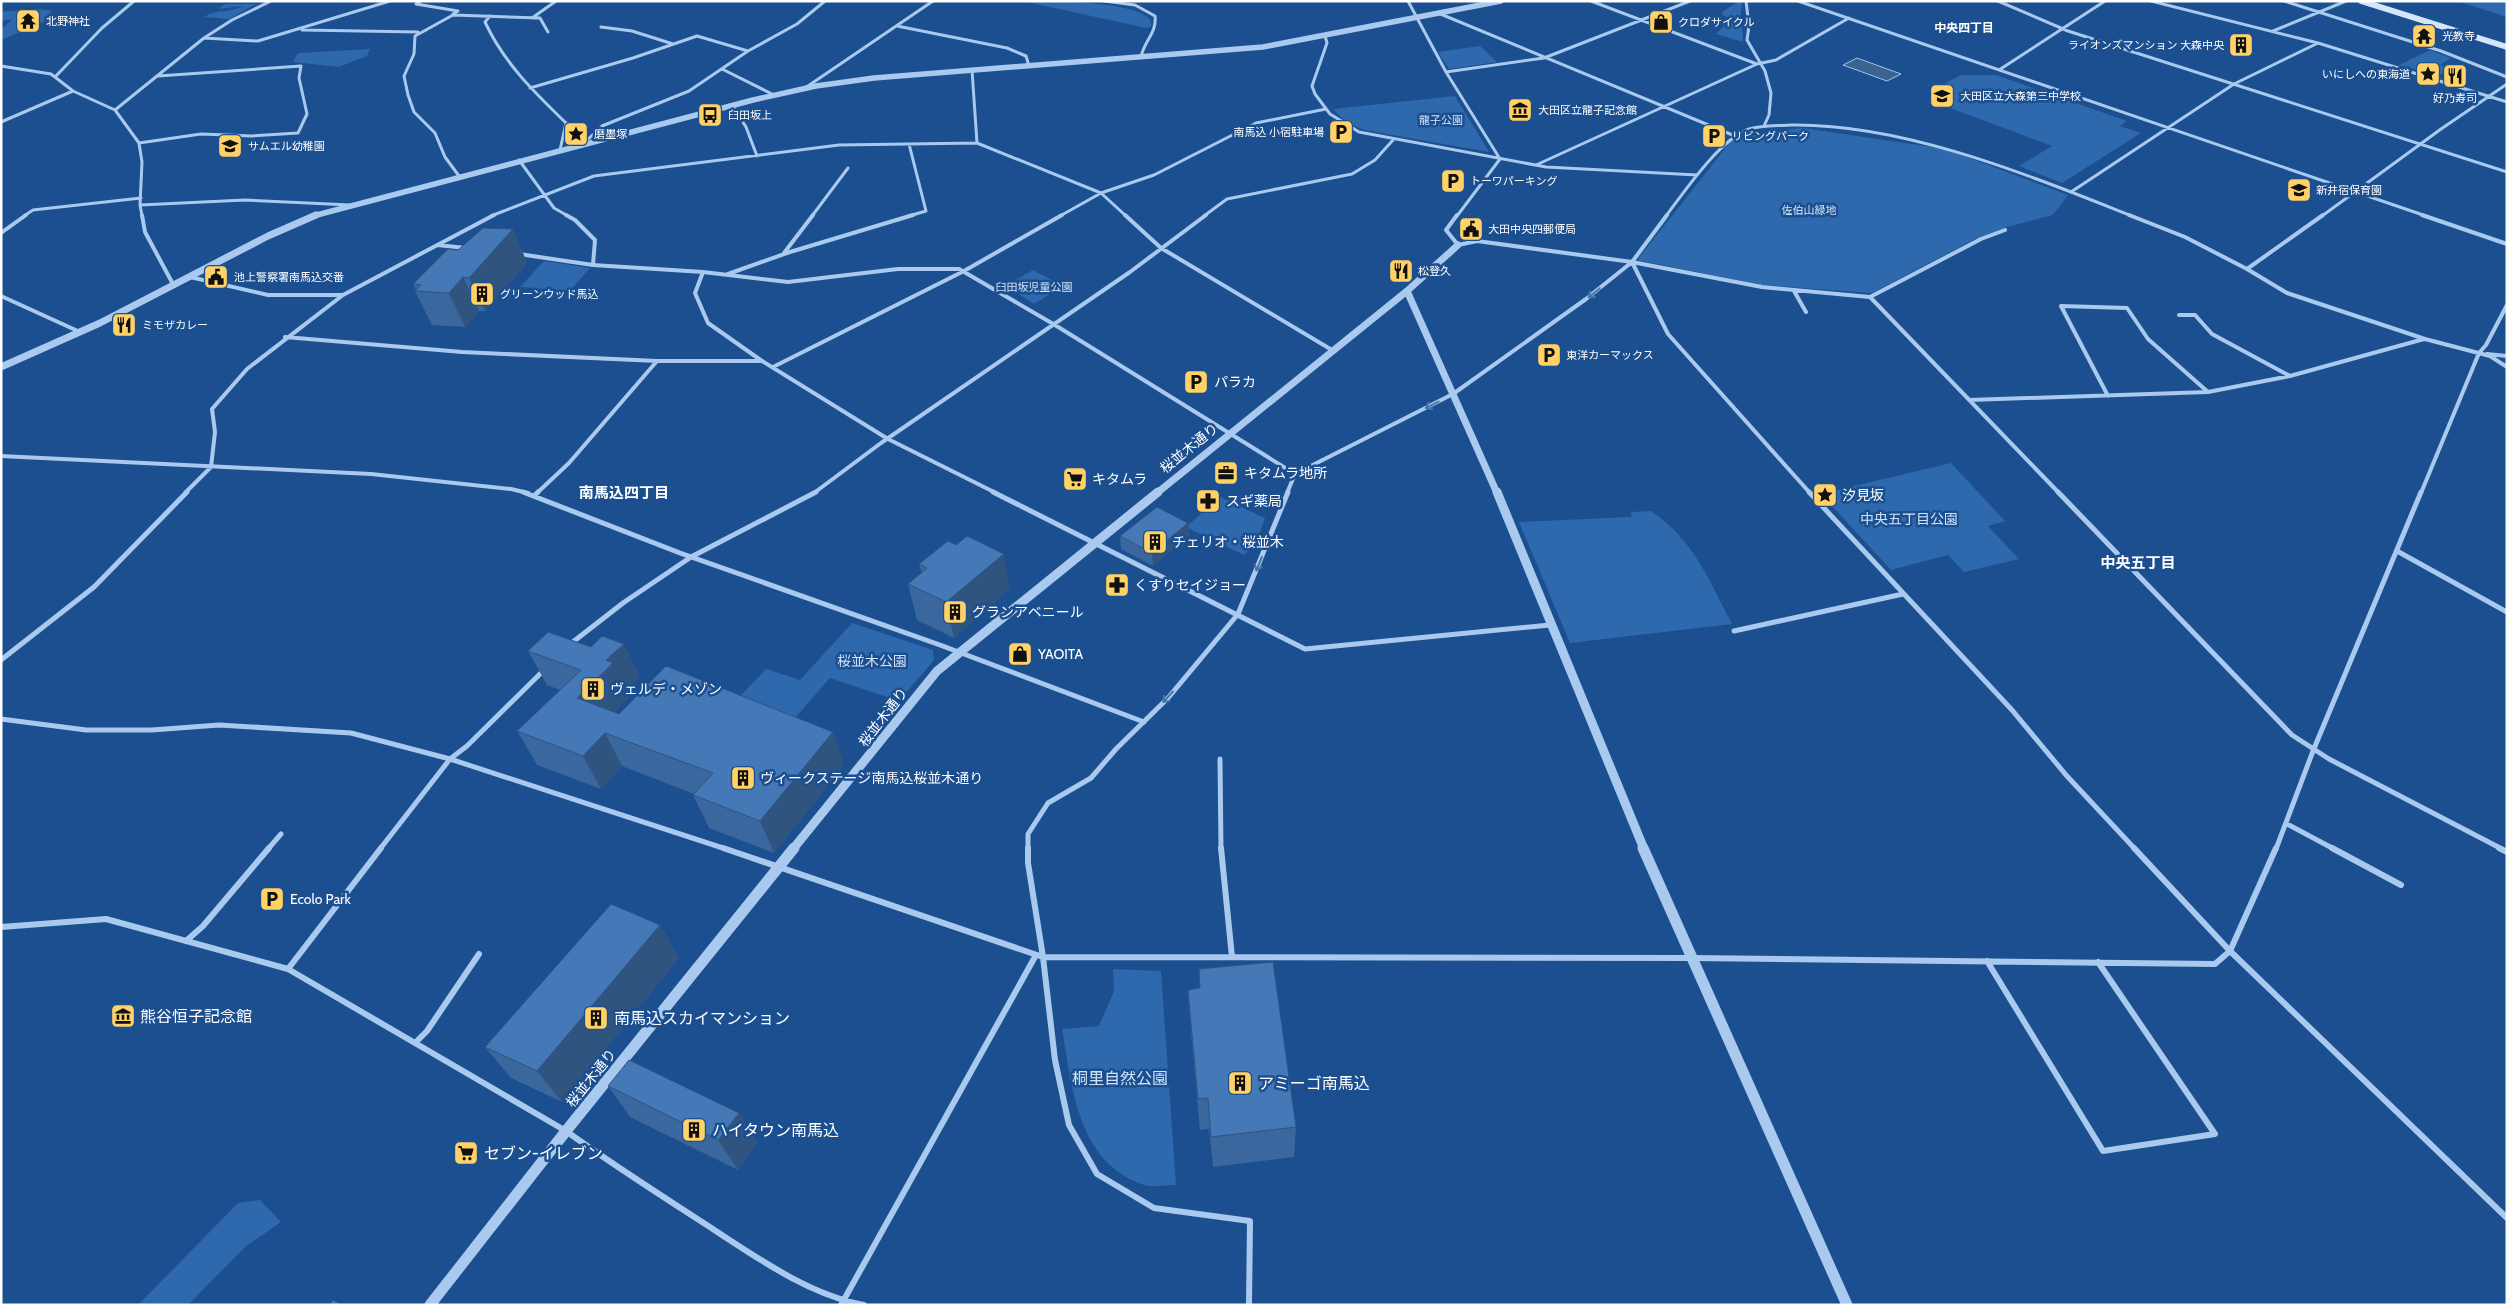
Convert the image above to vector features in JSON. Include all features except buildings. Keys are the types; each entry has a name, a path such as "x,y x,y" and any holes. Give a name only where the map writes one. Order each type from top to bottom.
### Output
{"main road":[{"path":"2361,1 2507,47"}],"street":[{"path":"55,77 102,28 134,1"},
{"path":"115,110 204,38 232,20 271,1"},
{"path":"204,38 258,40 390,1"},
{"path":"420,1 416,4 458,11 415,36 414,54 404,76 414,112 435,133 445,156 459,176"},
{"path":"532,18 556,1"},
{"path":"583,144 590,135 602,126 688,91 748,51 798,24 825,1"},
{"path":"805,88 933,1"},
{"path":"1104,1 1135,5 1154,16 1157,27 1155,33 1145,42 1141,58"},
{"path":"1408,1 1446,72 1500,159"},
{"path":"1,367 81,332 292,225 350,205 732,105 805,88 868,78 1256,48 1501,1"},
{"path":"1591,1 1757,64 1763,64 1800,48 1849,18"},
{"path":"1446,72 1544,58 1690,1"},
{"path":"1746,1 1746,17 1749,26 1747,40 1763,64 1773,96 1764,126"},
{"path":"1798,1 2507,244"},
{"path":"1998,1 2062,29 2507,172"},
{"path":"1999,70 2105,1"},
{"path":"2152,1 2318,43 2507,102"},
{"path":"2284,1 2441,51 2507,77"},
{"path":"2272,31 2346,1"},
{"path":"1438,13 1735,136"},
{"path":"453,14 540,18 548,32"},
{"path":"490,16 485,22 506,60 530,88 566,123 560,150"},
{"path":"897,26 1007,48 1026,56 1028,66"},
{"path":"602,27 632,31 673,44"},
{"path":"296,30 419,32"},
{"path":"530,88 698,36 748,51"},
{"path":"1325,36 1326,43 1312,86 1314,93 1340,124 1359,132 1393,140 1536,165 1698,175"},
{"path":"2070,192 2234,84 2318,43"},
{"path":"1536,165 1757,64"},
{"path":"1,66 50,74 73,91 115,110 139,143 142,162 140,205 146,232 174,286"},
{"path":"139,143 201,134 252,136 298,133 307,114 299,78 301,66 158,76"},
{"path":"722,69 774,95"},
{"path":"972,70 977,143"},
{"path":"2246,268 2290,240 2353,191 2507,84"},
{"path":"1,122 73,91"},
{"path":"732,105 746,127 757,156"},
{"path":"773,367 964,271 1101,193 1154,175 1256,123 1326,109"},
{"path":"1249,1305 1250,1220 1154,1208 1097,1174 1069,1125 1055,1060 1040,956 1028,862 1028,834 1048,802 1091,778 1116,749 1168,698 1238,614 1295,474 1453,394 1586,299 1632,262 1698,175 1735,136 1749,129 1764,126 1809,124 1900,138 1946,149 2070,192 2185,237 2246,268 2287,293 2425,339 2479,353 2507,356"},
{"path":"564,650 623,603 691,557 816,492 888,439 1055,325 1227,199 1364,170 1386,150 1393,140"},
{"path":"1,660 94,587 211,467 214,432 212,409 247,369 285,337 343,295 477,222 543,194 594,176 838,146 977,143 1101,193 1161,248 1332,350"},
{"path":"725,275 784,254 926,211 908,144"},
{"path":"1500,159 1446,230 1458,245 1477,241 1632,262 1794,291 1870,297 1981,239 2005,230"},
{"path":"519,160 554,208 575,220 595,240 593,265"},
{"path":"784,254 848,168"},
{"path":"1,233 33,210 141,198"},
{"path":"140,205 217,199 278,200 350,205"},
{"path":"436,245 475,249"},
{"name":"桜並木通り","path":"430,1305 566,1131 778,866 872,754 937,671 1407,291 1458,245"},
{"path":"513,254 593,265 703,272 788,282 898,269 959,269 1055,325 1295,474"},
{"path":"1632,262 1668,334 1787,468 2012,710 2073,782 2230,951 2507,1218"},
{"path":"703,272 695,292 708,323 762,361 888,439 1093,544 1238,614 1305,649 1550,625"},
{"path":"190,277 268,295 343,295"},
{"path":"1407,291 1513,528 1550,625 1620,796 1691,958 1784,1160 1847,1305"},
{"path":"1794,291 1806,312"},
{"path":"1,296 81,332"},
{"path":"1870,297 2198,635 2292,735 2313,751 2507,852"},
{"path":"1,720 86,730 152,730 219,725 351,732 450,759 778,866 1040,956 1691,958 2215,964 2230,951 2287,824 2313,751 2479,353 2486,345 2507,305"},
{"path":"2108,396 2061,306 2127,308 2148,338 2208,392"},
{"path":"2179,315 2195,315 2212,334 2290,376"},
{"path":"285,337 462,352 657,361 762,361"},
{"path":"1969,400 2208,392 2290,376 2425,339"},
{"path":"2479,353 2507,367"},
{"path":"535,495 569,463 657,361"},
{"path":"1,456 371,474 511,489 535,495 602,524 959,652 1144,722"},
{"path":"2397,551 2507,612"},
{"path":"1734,631 1904,594"},
{"path":"288,969 450,759 467,746 550,664"},
{"path":"1220,760 1221,849 1232,957"},
{"path":"2287,824 2400,885"},
{"path":"186,941 203,926 281,834"},
{"path":"1,927 106,920 288,969 566,1131 598,1155 770,1266 842,1303 864,1305"},
{"path":"415,1042 427,1031 479,954"},
{"path":"842,1303 1040,956"},
{"path":"1987,961 2103,1151 2214,1134 2098,962"}],"green space":[{"path":"1023,1 1074,2 1119,7 1137,12 1149,18 1151,27 1146,28"},
{"path":"1733,1 1743,1 1741,16 1743,42 1716,34 1731,19 1722,15 1722,12 1736,3"},
{"path":"2457,1 2507,1 2507,17"},
{"path":"225,4 256,4 229,19 204,17 243,6 218,9"},
{"path":"31,9 50,10 52,14 43,22 1,40 1,30 12,19 1,21 1,12"},
{"path":"1480,46 1497,62 1449,69 1438,52"},
{"path":"370,49 367,56 339,67 293,62 298,53"},
{"path":"2430,50 2451,58 2440,65 2452,69 2437,76 2399,65"},
{"path":"1961,75 1996,75 2127,121 2120,126 2141,133 2062,183 2019,166 2052,146 1942,105 1938,95 1929,92"},
{"name":"龍子公園","path":"1455,96 1489,152 1364,130 1347,123 1333,109"},
{"name":"佐伯山緑地","path":"1802,128 1946,149 2068,195 2053,215 2007,227 1973,240 1872,293 1761,285 1637,260 1735,136"},
{"path":"544,261 590,268 570,291 520,287"},
{"name":"臼田坂児童公園","path":"1033,270 1063,286 1034,304 1005,286"},
{"name":"中央五丁目公園","path":"1951,463 2005,521 1988,526 2019,559 1964,572 1948,555 1891,570 1821,494"},
{"path":"1220,497 1265,518 1256,544 1244,555 1186,527"},
{"path":"1651,511 1666,522 1689,548 1708,577 1732,624 1570,643 1519,522 1632,517 1631,512"},
{"name":"桜並木公園","path":"852,623 933,650 934,660 899,701 830,678 788,726 730,707 766,669 800,680"},
{"name":"桐里自然公園","path":"1113,969 1161,971 1176,1185 1145,1185 1120,1173 1103,1158 1091,1140 1081,1119 1062,1029 1099,1026 1114,991"},
{"path":"260,1200 281,1222 245,1247 188,1305 138,1305 238,1203"}],"shaded area":[{"path":"1857,58 1901,74 1887,81 1843,65"}],"place":[{"name":"北野神社","path":"28,21"},
{"name":"クロダサイクル","path":"1661,22"},
{"name":"光教寺","path":"2424,36"},
{"name":"ライオンズマンション 大森中央","path":"2241,45"},
{"name":"いにしへの東海道","path":"2428,74"},
{"name":"好乃寿司","path":"2455,76"},
{"name":"大田区立大森第三中学校","path":"1942,96"},
{"name":"大田区立龍子記念館","path":"1520,110"},
{"name":"臼田坂上","path":"710,115"},
{"name":"南馬込 小宿駐車場","path":"1341,132"},
{"name":"磨墨塚","path":"576,134"},
{"name":"リビングパーク","path":"1714,136"},
{"name":"サムエル幼稚園","path":"230,146"},
{"name":"トーワパーキング","path":"1453,181"},
{"name":"新井宿保育園","path":"2299,190"},
{"name":"大田中央四郵便局","path":"1471,229"},
{"name":"松登久","path":"1401,271"},
{"name":"池上警察署南馬込交番","path":"216,277"},
{"name":"グリーンウッド馬込","path":"482,294"},
{"name":"ミモザカレー","path":"124,325"},
{"name":"東洋カーマックス","path":"1549,355"},
{"name":"パラカ","path":"1196,382"},
{"name":"キタムラ地所","path":"1226,473"},
{"name":"キタムラ","path":"1075,479"},
{"name":"汐見坂","path":"1825,495"},
{"name":"スギ薬局","path":"1208,501"},
{"name":"チェリオ・桜並木","path":"1155,542"},
{"name":"くすりセイジョー","path":"1117,585"},
{"name":"グランアベニール","path":"955,612"},
{"name":"YAOITA","path":"1020,654"},
{"name":"ヴェルデ・メゾン","path":"593,689"},
{"name":"ヴィークステージ南馬込桜並木通り","path":"743,778"},
{"name":"Ecolo Park","path":"272,899"},
{"name":"熊谷恒子記念館","path":"123,1016"},
{"name":"南馬込スカイマンション","path":"596,1018"},
{"name":"アミーゴ南馬込","path":"1240,1083"},
{"name":"ハイタウン南馬込","path":"694,1130"},
{"name":"セブン-イレブン","path":"466,1153"}],"district":[{"name":"中央四丁目","path":"1964,27"},
{"name":"南馬込四丁目","path":"624,493"},
{"name":"中央五丁目","path":"2138,563"}]}
